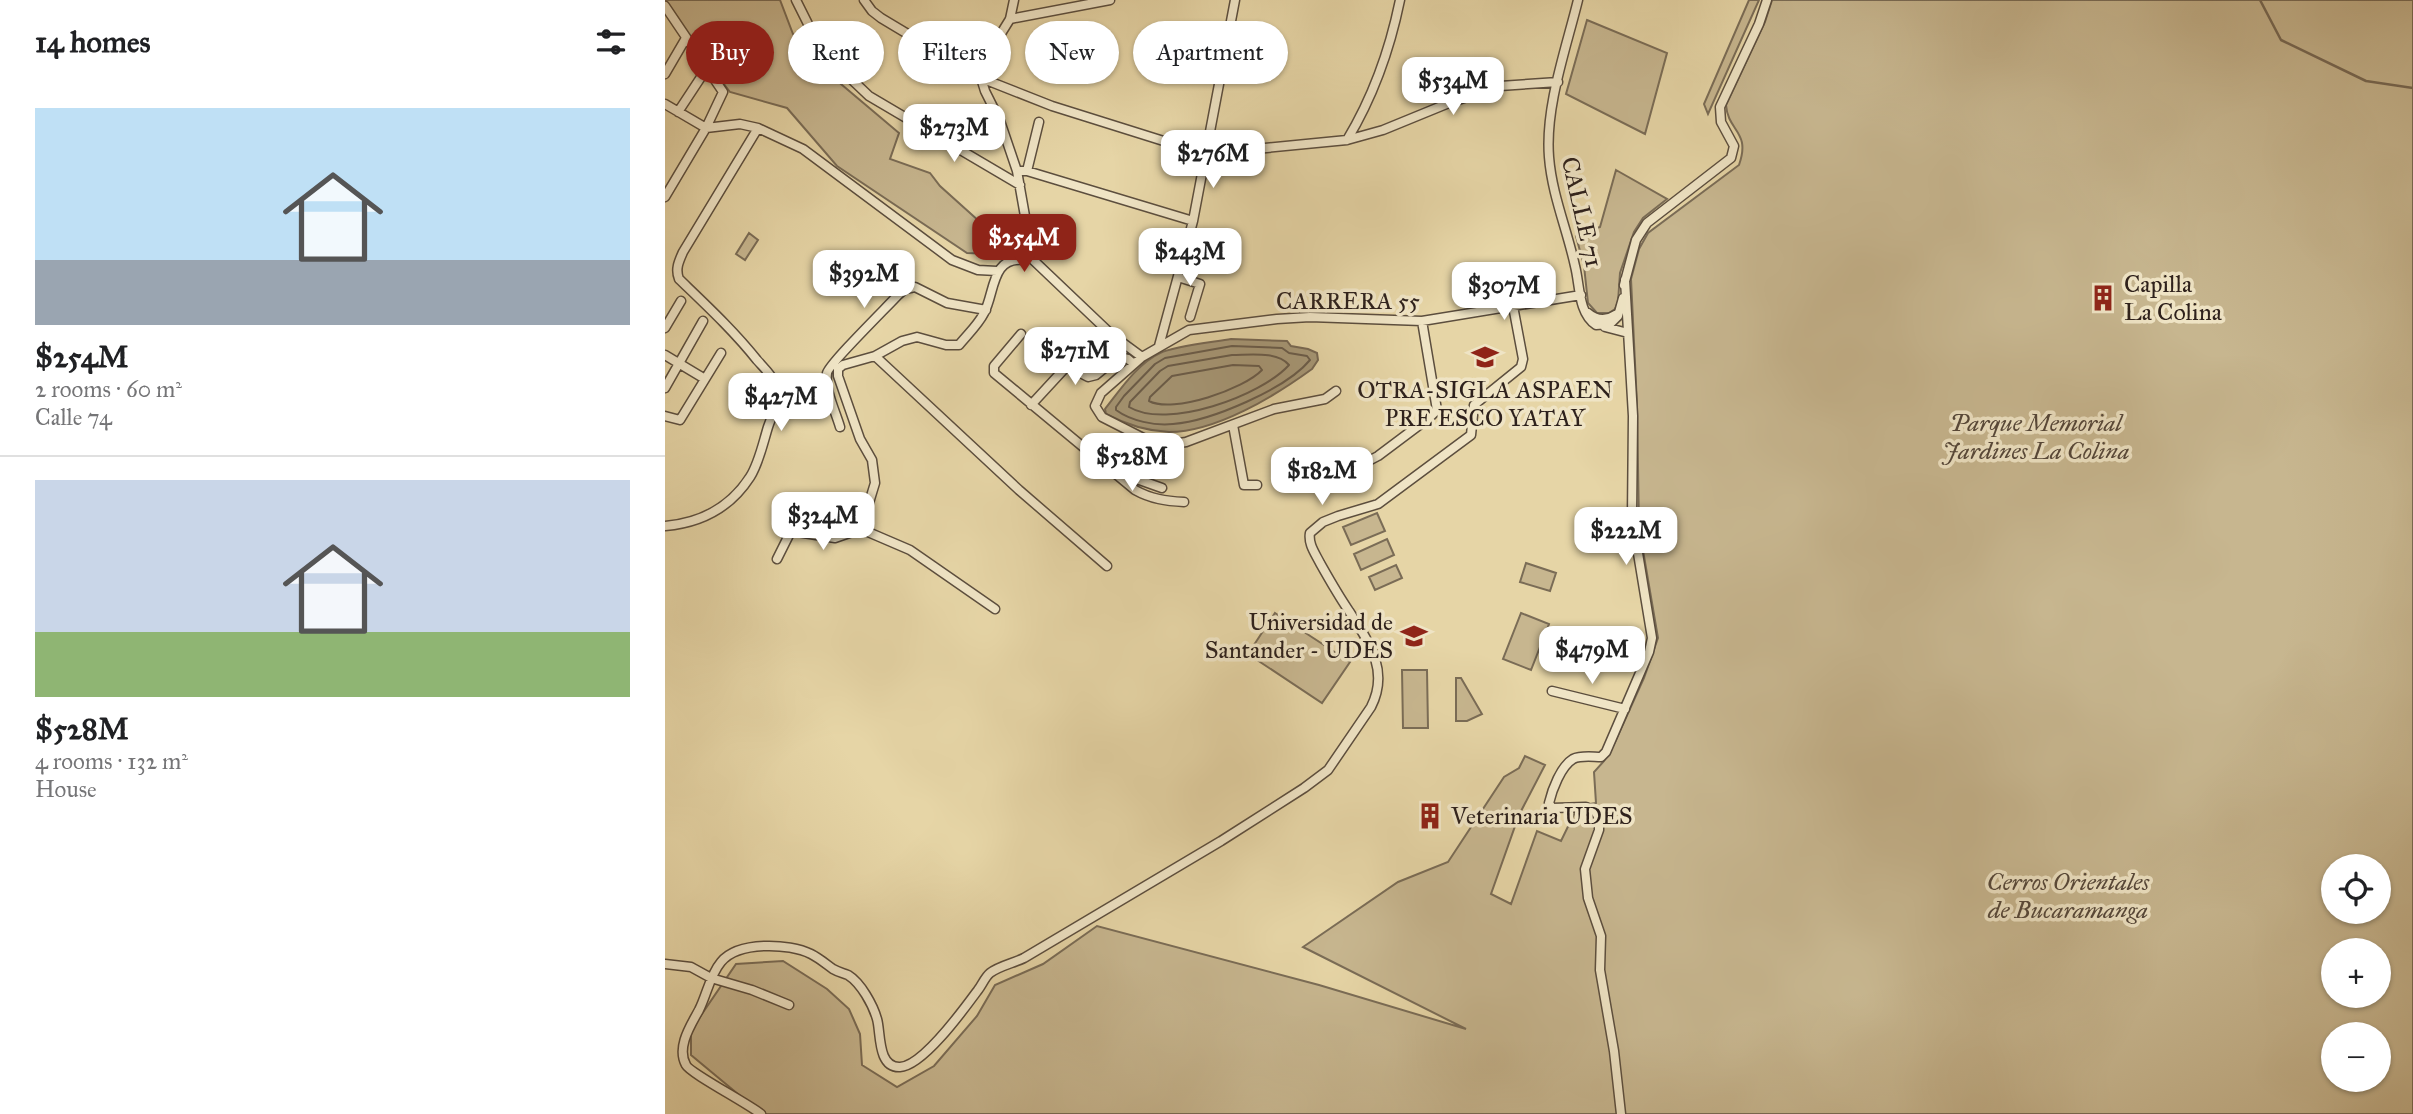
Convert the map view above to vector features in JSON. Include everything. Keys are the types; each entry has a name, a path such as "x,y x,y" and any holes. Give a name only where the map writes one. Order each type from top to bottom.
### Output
{"street":[{"path":"796,0 815,38 869,96 1020,185"},
{"path":"864,0 872,11 898,28"},
{"path":"1014,0 1010,19 1110,0"},
{"path":"1159,346 1193,221 1234,0"},
{"path":"1347,139 1363,113 1390,43 1400,0"},
{"name":"CALLE 71","path":"1578,0 1549,127 1549,163 1584,309 1589,319 1598,325"},
{"path":"1598,325 1614,321 1622,304 1625,280 1636,240 1647,223 1733,155 1734,146 1721,122 1720,107 1759,24 1767,0"},
{"path":"665,74 686,38 666,9"},
{"path":"996,84 1052,106 1205,154 1347,139 1383,130 1500,86 1558,82"},
{"path":"678,112 696,84"},
{"path":"665,197 706,128 722,94 716,84"},
{"path":"777,559 791,531 835,538 861,529 871,497 874,471 872,460 860,439 838,369 917,337 956,346 986,310 997,271 1006,263 1024,260 1029,256 1031,250 1017,171 984,84"},
{"path":"665,104 706,128 740,124 758,128 803,149 952,260 978,270 997,271"},
{"path":"1027,171 1039,122"},
{"path":"665,526 685,524 706,517 743,485 753,471 776,402 778,389 773,378 740,339 679,279 677,266 758,128"},
{"path":"1017,171 1027,171 1193,221"},
{"path":"1029,256 1112,335 1142,357"},
{"path":"887,264 911,288 927,292 947,303 986,310"},
{"path":"1178,277 1200,284 1190,317"},
{"path":"1621,1114 1601,970 1601,936 1588,898 1584,869 1599,830 1599,818 1595,811 1586,807 1550,806 1553,789 1570,762 1576,757 1604,755 1649,652 1652,638 1632,517 1633,416 1625,280"},
{"path":"840,427 829,393 827,372 830,365 898,295 911,288"},
{"name":"CARRERA 55","path":"1233,425 1186,442 1167,445 1153,443 1102,417 1095,406 1097,398 1142,357 1189,330 1277,319 1329,317 1422,321 1581,295"},
{"path":"665,328 681,301"},
{"path":"1584,309 1593,317 1608,319 1614,316 1622,304"},
{"path":"761,1114 695,1074 685,1064 683,1050 686,1035 711,978 721,961 729,955 762,945 788,946 811,954 836,971 849,976 858,985 877,1019 883,1055 892,1065 903,1067 924,1054 941,1036 990,973 1024,958 1221,841 1328,770 1371,707 1376,697 1379,676 1374,653 1311,546 1311,533 1323,522 1378,504 1471,435 1474,405 1521,367 1523,359 1513,306"},
{"path":"665,388 703,321"},
{"path":"1282,482 1359,466 1378,456 1437,410 1422,321"},
{"path":"1598,325 1628,333"},
{"path":"1021,334 993,369 994,373 1135,490 1147,497 1184,502"},
{"path":"665,416 680,420 721,353"},
{"path":"665,355 705,379"},
{"path":"875,356 1019,490 1107,566"},
{"path":"1031,405 1065,367 1069,366 1084,376 1093,377 1122,357 1131,366"},
{"path":"1257,485 1244,485 1233,425 1274,410 1325,398 1336,391"},
{"path":"1111,470 1162,488"},
{"path":"861,529 910,550 995,609"},
{"path":"1552,691 1625,709"},
{"path":"665,964 691,967 711,978 789,1005"}],"green space":[{"path":"665,0 780,0 788,21 788,84 841,84 899,133 890,159 930,173 940,186 1009,248 992,254 967,253 837,166 787,108 730,92 724,84 774,84 774,21 686,21 686,34 667,9"},
{"path":"1749,0 1759,0 1708,114 1704,104"},
{"path":"1772,0 2413,0 2413,1114 762,1114 691,1055 691,1030 736,964 783,961 827,989 849,1009 860,1034 862,1065 897,1087 934,1066 977,1016 995,985 1043,964 1097,926 1319,985 1466,1029 1303,947 1398,882 1448,862 1504,777 1519,768 1525,756 1545,765 1519,815 1491,894 1511,904 1537,831 1561,841 1578,806 1596,803 1594,772 1615,742 1644,678 1658,638 1639,527 1631,279 1639,249 1648,233 1739,165 1742,154 1741,138 1726,105 1765,22"},
{"path":"1587,20 1667,53 1645,134 1566,94"},
{"path":"1616,170 1667,199 1643,218 1634,232 1620,273 1615,309 1609,313 1597,313 1588,303 1584,266 1576,236 1600,227"},
{"path":"749,233 758,240 745,260 736,254"},
{"path":"1377,513 1385,531 1351,545 1343,527"},
{"path":"1387,539 1394,555 1361,570 1354,554"},
{"path":"1526,563 1556,573 1550,591 1520,582"},
{"path":"1396,565 1402,578 1375,590 1369,577"},
{"path":"1275,613 1350,662 1322,703 1248,654"},
{"path":"1521,613 1549,624 1531,670 1503,659"},
{"path":"1402,670 1427,670 1428,728 1403,728"},
{"path":"1456,678 1461,678 1482,714 1467,721 1456,721"}],"water":[{"path":"1231,339 1287,341 1291,346 1317,353 1318,360 1312,369 1263,401 1206,426 1160,431 1136,426 1106,414 1105,409 1123,386 1152,357 1175,348"}],"waterway":[{"path":"2260,0 2281,40 2366,81 2413,88"}],"place":[{"name":"Capilla La Colina","path":"2103,298"},
{"name":"OTRA-SIGLA ASPAEN PRE ESCO YATAY","path":"1485,357"},
{"name":"Universidad de Santander - UDES","path":"1414,636"},
{"name":"Veterinaria UDES","path":"1430,816"}],"park label":[{"name":"Parque Memorial Jardines La Colina","path":"2036,437"},
{"name":"Cerros Orientales de Bucaramanga","path":"2068,896"}]}
